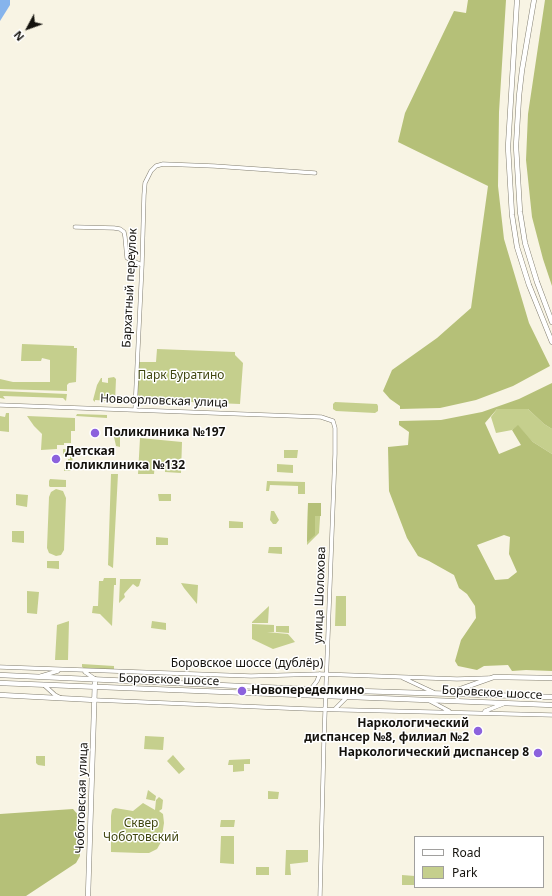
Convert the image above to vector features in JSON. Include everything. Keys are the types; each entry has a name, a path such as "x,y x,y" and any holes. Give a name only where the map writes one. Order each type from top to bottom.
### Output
{"main road":[{"path":"516,0 508,148 512,215 517,247 529,285 552,342"},
{"path":"534,0 522,70 516,146 520,212 525,243 537,282 552,322"},
{"name":"Боровское шоссе","path":"0,675 327,690 552,697"},
{"path":"444,694 469,687 494,677 552,678"},
{"name":"Чоботовская улица","path":"88,896 95,679"},
{"name":"Боровское шоссе","path":"0,683 552,705"},
{"path":"0,696 95,700"}],"street":[{"name":"Бархатный переулок","path":"135,410 144,187 148,175 153,168 163,164 199,165 315,173"},
{"path":"75,227 120,229 124,232 126,237 127,258 142,265"},
{"name":"Новоорловская улица","path":"0,404 327,418"},
{"name":"улица Шолохова","path":"320,896 335,450 335,428 333,421 327,418"},
{"name":"Боровское шоссе (дублёр)","path":"0,667 251,676 327,674 457,679 494,677"},
{"path":"36,677 61,670"},
{"path":"83,671 95,679"},
{"path":"311,689 320,674"},
{"path":"401,677 436,694"},
{"path":"43,684 55,695 64,698"},
{"path":"336,708 347,697"},
{"path":"95,700 552,715"},
{"path":"429,700 452,712"},
{"path":"480,713 507,703"}],"green space":[{"path":"468,0 506,0 499,112 498,186 504,239 529,323 550,366 513,386 476,400 440,408 400,409 400,406 390,399 383,391 392,370 437,338 471,308 488,186 398,142 405,113 454,11 466,13"},
{"path":"545,0 552,0 552,286 532,217 526,160 528,114"},
{"path":"22,344 74,346 74,348 77,348 76,382 69,383 67,385 67,391 0,389 0,379 13,382 50,382 50,360 42,358 41,361 21,361"},
{"name":"Парк Буратино","path":"157,349 235,352 235,355 243,363 240,404 141,400 137,395 139,362 156,362"},
{"path":"114,377 116,379 115,402 112,403 110,401 95,400 95,402 93,400 97,385 101,378 102,382 108,383 108,378"},
{"path":"552,383 552,429 544,424 528,409 497,409 485,423 499,454 521,445 512,430 518,425 533,442 552,454 552,671 512,671 508,665 484,666 477,670 458,666 455,661 461,640 476,618 475,606 467,594 459,588 454,575 418,556 407,538 389,491 388,447 408,445 409,432 399,425 399,421 441,420 482,412 519,399","holes":["504,535 510,537 509,554 517,572 508,579 495,580 477,545"]},
{"path":"0,391 67,394 66,401 63,398 3,396 5,399 0,398"},
{"path":"335,402 377,404 378,411 375,413 336,411 333,409 333,404"},
{"path":"497,409 528,409 544,424 552,429 552,454 533,442 518,426 512,430 496,433 491,417"},
{"path":"6,413 9,413 9,432 0,431 0,416 5,417"},
{"path":"77,414 107,415 107,418 76,416"},
{"path":"27,416 75,418 75,431 71,431 71,443 57,445 57,449 41,450 42,434"},
{"path":"116,430 120,430 120,447 116,446 114,437 116,437"},
{"path":"140,438 182,442 181,473 165,472 165,464 155,463 154,474 138,474"},
{"path":"63,449 70,449 73,451 72,469 70,471 64,471 64,468 70,468 68,459 70,459 70,454 63,454"},
{"path":"284,450 298,450 297,458 284,458"},
{"path":"277,464 293,465 293,473 277,472"},
{"path":"111,474 118,474 113,568 108,565"},
{"path":"50,479 66,480 66,487 50,487"},
{"path":"267,481 305,482 305,494 298,494 298,486 270,485 269,491 266,491"},
{"path":"56,489 63,491 66,498 64,550 61,555 56,556 49,553 47,548 49,497 51,492"},
{"path":"16,494 28,495 27,507 16,505"},
{"path":"158,494 171,494 171,501 159,501"},
{"path":"308,503 321,503 319,533 307,545"},
{"path":"308,503 321,503 321,516 315,516 315,535 307,542"},
{"path":"271,511 274,511 279,520 276,524 273,524 270,520"},
{"path":"229,521 243,522 243,528 229,528"},
{"path":"12,531 24,531 24,543 12,542"},
{"path":"156,537 168,538 168,545 156,545"},
{"path":"269,547 282,547 282,554 268,553"},
{"path":"47,561 59,561 59,569 47,568"},
{"path":"104,578 116,578 116,585 114,585 112,626 100,614 92,613 93,606 98,606 99,581 103,581"},
{"path":"120,579 141,579 139,586 137,587 133,584 124,594 125,597 119,603"},
{"path":"181,583 198,585 197,604 184,588"},
{"path":"27,591 39,592 37,614 27,613"},
{"path":"336,596 346,596 346,626 335,626"},
{"path":"269,606 268,623 252,623 252,622"},
{"path":"69,621 68,660 55,660 57,625"},
{"path":"152,621 166,623 166,630 151,628"},
{"path":"252,624 274,625 274,632 267,632 288,634 295,642 273,649 252,639"},
{"path":"276,626 289,626 289,633 276,632"},
{"path":"82,664 114,666 114,671 87,670 82,667"},
{"path":"145,736 164,737 163,750 144,749"},
{"path":"173,755 185,769 179,774 167,761"},
{"path":"36,756 45,756 45,766 38,765 36,763"},
{"path":"250,759 250,764 244,764 244,771 233,772 233,765 228,765 229,760"},
{"path":"148,790 156,796 155,801 146,799"},
{"path":"268,791 279,792 278,799 268,799"},
{"name":"Сквер Чоботовский","path":"159,797 163,800 162,809 159,811 163,814 164,823 161,842 157,849 149,853 111,852 112,810 115,808 133,811 143,803 155,810 156,800"},
{"path":"73,809 80,817 80,856 76,863 26,896 0,896 0,814"},
{"path":"221,820 235,820 234,827 220,827"},
{"path":"221,836 234,836 234,864 220,863"},
{"path":"286,850 308,850 308,862 290,864 291,875 285,875"},
{"path":"256,867 269,867 269,875 256,875"},
{"path":"402,875 414,876 414,885 402,885"}],"water":[{"path":"0,0 10,0 10,5 0,21"}],"place":[{"name":"Поликлиника №197","path":"95,433"},
{"name":"Детская поликлиника №132","path":"56,459"},
{"name":"Новопеределкино","path":"242,691"},
{"name":"Наркологический диспансер №8, филиал №2","path":"478,731"},
{"name":"Наркологический диспансер 8","path":"538,753"}]}
